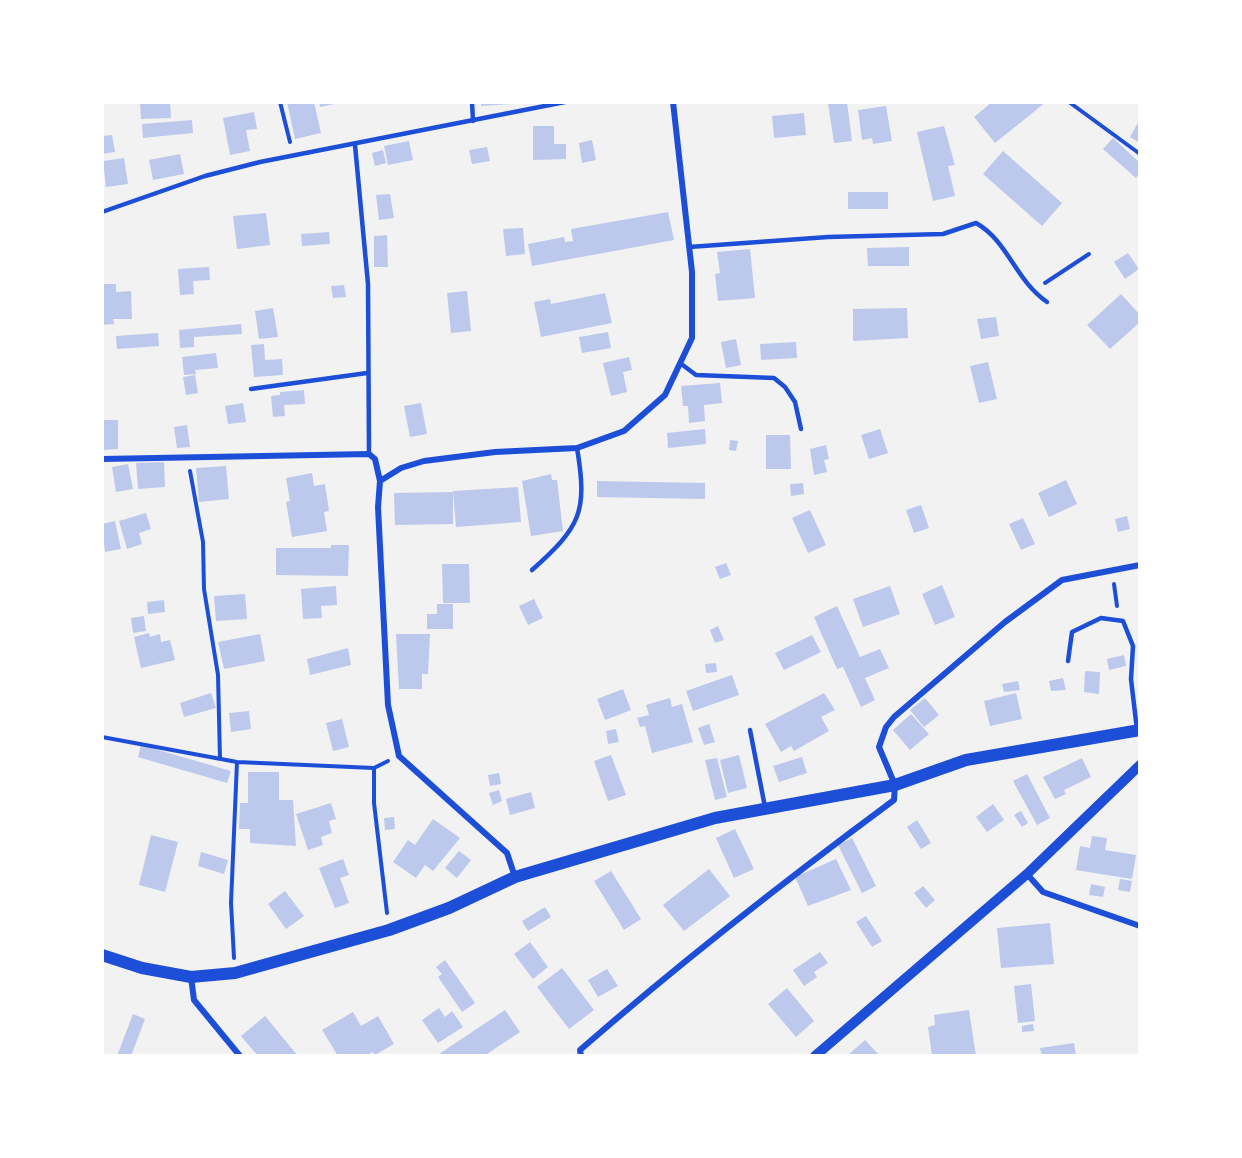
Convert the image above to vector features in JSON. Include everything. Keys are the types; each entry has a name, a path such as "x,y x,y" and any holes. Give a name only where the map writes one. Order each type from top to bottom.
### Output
{"main road":[{"path":"102,955 142,968 191,977 235,974 389,930 449,908 515,877 716,818 765,807 895,785 966,760 1138,730"}],"street":[{"path":"380,480 401,468 424,461 495,452 578,448 624,430 665,395 692,338 689,247 673,102"},
{"path":"102,459 369,454 375,459 380,480 378,507 388,705 399,756 507,853 515,877"},
{"path":"581,1056 580,1050 664,977 774,889 894,800 895,785 879,747 886,727 894,717 1005,622 1062,580 1140,565"},
{"path":"815,1056 1027,874 1140,765"},
{"path":"1027,874 1043,892 1140,926"},
{"path":"191,977 194,1000 240,1056"}],"lane":[{"path":"472,102 473,121"},
{"path":"102,212 205,176 293,155 355,145 565,102"},
{"path":"355,145 368,284 369,454"},
{"path":"689,247 828,237 943,234 976,223 990,231 1031,291 1047,302"},
{"path":"680,363 696,375 774,378 785,387 795,402 801,429"},
{"path":"251,389 367,373"},
{"path":"532,570 564,541 576,521 583,483 578,448"},
{"path":"1068,661 1071,632 1101,618 1123,621 1133,646 1131,679 1138,730"},
{"path":"750,730 765,807"}],"path":[{"path":"280,102 293,155"},
{"path":"1069,102 1140,154"},
{"path":"1031,291 1089,254"},
{"path":"188,459 203,542 204,589 218,675 220,759"},
{"path":"1112,572 1117,607 1123,621"},
{"path":"102,737 237,762 374,768 399,756"},
{"path":"235,974 231,903 237,762"},
{"path":"374,768 374,803 389,930"}],"building":[{"path":"140,102 170,102 171,118 141,119"},
{"path":"287,102 314,102 321,133 295,139"},
{"path":"319,102 339,102 339,103 320,107"},
{"path":"481,102 511,102 511,104 481,106"},
{"path":"847,102 852,141 834,143 828,103"},
{"path":"992,102 1046,102 995,143 974,117"},
{"path":"886,106 892,141 873,144 872,138 862,140 858,110"},
{"path":"254,112 257,129 246,130 250,151 230,155 223,118"},
{"path":"804,113 806,135 774,138 772,116"},
{"path":"1140,119 1140,143 1130,137"},
{"path":"192,120 193,133 143,138 142,124"},
{"path":"533,126 554,126 554,144 566,144 566,159 533,160"},
{"path":"944,126 955,165 948,166 955,196 933,201 917,132"},
{"path":"112,135 115,152 102,154 102,136"},
{"path":"1113,138 1140,163 1140,173 1136,178 1103,149"},
{"path":"592,140 596,160 582,163 579,143"},
{"path":"409,141 413,160 388,165 384,146"},
{"path":"487,147 490,161 472,164 469,150"},
{"path":"383,150 386,163 375,166 372,153"},
{"path":"1003,151 1062,203 1042,226 983,174"},
{"path":"180,154 184,174 153,180 149,160"},
{"path":"124,158 128,184 106,187 103,161"},
{"path":"848,192 888,192 888,209 848,209"},
{"path":"390,194 394,218 379,220 376,195"},
{"path":"668,212 674,240 532,266 528,244 564,237 565,242 573,241 571,229"},
{"path":"266,213 270,245 237,249 233,216"},
{"path":"523,228 525,254 506,256 503,229"},
{"path":"329,232 330,244 302,246 301,234"},
{"path":"387,235 388,267 374,267 374,236"},
{"path":"909,247 909,266 868,266 867,248"},
{"path":"750,249 755,298 718,301 715,274 720,273 717,252"},
{"path":"1128,253 1139,269 1125,279 1114,262"},
{"path":"209,267 210,280 193,281 194,294 180,295 178,269"},
{"path":"102,284 116,284 116,292 131,291 132,319 113,319 114,324 102,325"},
{"path":"344,285 346,297 333,298 331,286"},
{"path":"467,291 471,331 451,333 447,293"},
{"path":"605,293 612,323 541,337 534,302 550,299 551,304"},
{"path":"1121,294 1140,315 1140,322 1110,349 1087,325"},
{"path":"273,308 278,337 259,339 255,311"},
{"path":"907,308 908,338 853,341 853,309"},
{"path":"996,317 999,336 981,339 977,319"},
{"path":"241,324 242,334 194,337 194,347 180,348 179,330"},
{"path":"608,332 611,348 582,353 579,337"},
{"path":"158,333 159,346 117,349 116,336"},
{"path":"736,339 741,365 726,368 721,342"},
{"path":"796,342 797,358 761,360 760,344"},
{"path":"264,344 265,360 282,359 283,375 254,377 251,345"},
{"path":"216,353 218,368 195,370 196,374 184,375 182,357"},
{"path":"629,357 632,370 623,372 627,392 611,396 603,363"},
{"path":"988,362 997,399 979,403 970,366"},
{"path":"195,375 198,393 186,395 183,377"},
{"path":"720,383 722,403 704,405 705,421 689,423 688,406 683,406 681,386"},
{"path":"304,390 305,404 284,405 285,416 273,417 271,396 280,395 280,392"},
{"path":"243,403 246,422 228,424 225,406"},
{"path":"421,403 427,434 410,437 404,406"},
{"path":"102,420 118,420 118,449 102,450"},
{"path":"187,425 190,447 177,448 174,427"},
{"path":"705,429 706,444 668,448 667,433"},
{"path":"880,429 888,453 869,459 861,435"},
{"path":"766,435 790,435 791,469 766,469"},
{"path":"730,440 738,441 736,451 729,450"},
{"path":"826,445 829,459 824,460 827,472 814,475 810,449"},
{"path":"164,462 165,487 138,489 136,463"},
{"path":"128,464 133,489 116,492 112,467"},
{"path":"226,466 229,499 199,502 196,468"},
{"path":"312,473 314,486 325,484 329,511 324,512 327,531 292,537 286,502 290,501 286,478"},
{"path":"551,474 552,480 557,480 563,531 531,536 522,481"},
{"path":"1066,480 1077,504 1049,517 1038,493"},
{"path":"597,481 705,483 705,499 597,497"},
{"path":"803,483 804,494 791,496 790,484"},
{"path":"518,487 521,522 456,527 453,491"},
{"path":"453,492 453,524 395,525 394,493"},
{"path":"921,505 929,528 914,533 906,510"},
{"path":"810,510 826,545 808,553 792,518"},
{"path":"146,513 151,529 139,533 142,544 127,549 119,521"},
{"path":"1127,516 1130,529 1118,532 1115,519"},
{"path":"1023,518 1035,544 1021,550 1009,524"},
{"path":"115,521 121,549 105,552 102,524"},
{"path":"331,545 349,545 348,576 276,575 276,548 331,548"},
{"path":"726,563 731,575 720,579 715,567"},
{"path":"442,564 469,564 470,603 443,603"},
{"path":"942,585 955,617 935,625 922,594"},
{"path":"336,586 337,605 321,606 322,618 303,619 301,589"},
{"path":"890,586 900,614 863,627 853,599"},
{"path":"245,594 247,619 216,621 214,596"},
{"path":"534,599 543,618 528,625 519,606"},
{"path":"164,600 165,612 148,614 147,602"},
{"path":"437,604 453,604 453,629 427,629 427,614 437,614"},
{"path":"837,606 860,657 880,649 889,668 865,678 875,700 861,707 843,667 837,669 814,617"},
{"path":"144,616 146,631 133,633 131,618"},
{"path":"718,626 724,640 715,643 710,630"},
{"path":"149,633 150,637 160,634 161,642 170,640 175,660 141,668 134,637"},
{"path":"260,634 265,661 224,669 218,642"},
{"path":"396,634 430,634 428,674 422,674 422,689 399,689"},
{"path":"812,635 821,652 784,670 775,653"},
{"path":"348,648 351,665 310,675 307,659"},
{"path":"1124,655 1126,666 1109,670 1107,659"},
{"path":"716,663 717,672 706,673 705,664"},
{"path":"1085,671 1100,672 1099,694 1084,692"},
{"path":"732,675 739,695 693,711 686,691"},
{"path":"1063,678 1066,690 1051,691 1049,681"},
{"path":"1018,681 1020,690 1004,692 1002,684"},
{"path":"623,689 631,710 605,720 597,699"},
{"path":"211,693 216,708 184,717 180,703"},
{"path":"824,693 835,710 821,717 829,731 794,751 791,746 781,752 765,724"},
{"path":"1016,693 1022,719 990,726 984,701"},
{"path":"670,698 672,707 682,704 693,742 652,753 645,726 640,727 637,718 649,715 646,705"},
{"path":"925,698 939,715 924,727 910,710"},
{"path":"249,711 251,729 231,732 229,713"},
{"path":"911,714 929,734 910,750 893,730"},
{"path":"342,719 349,747 333,751 326,723"},
{"path":"709,724 715,742 704,745 698,728"},
{"path":"616,729 619,742 608,744 606,731"},
{"path":"141,745 231,771 227,783 138,757"},
{"path":"611,755 626,795 608,801 594,761"},
{"path":"739,755 747,788 728,793 720,760"},
{"path":"802,757 807,773 779,782 773,766"},
{"path":"717,758 727,797 715,800 705,760"},
{"path":"1082,758 1091,777 1064,790 1066,794 1055,799 1043,777"},
{"path":"248,772 279,772 279,800 293,800 296,846 250,843 250,829 239,829 240,803 248,803"},
{"path":"499,773 501,784 490,786 488,775"},
{"path":"1027,774 1050,818 1037,825 1013,781"},
{"path":"499,790 502,801 493,805 489,793"},
{"path":"531,792 535,808 510,815 506,799"},
{"path":"331,803 336,819 329,821 332,833 321,837 323,845 308,850 296,814"},
{"path":"993,804 1004,820 987,832 976,817"},
{"path":"1021,811 1028,823 1022,827 1014,815"},
{"path":"394,817 395,829 385,830 384,818"},
{"path":"433,819 460,838 433,871 425,865 416,878 393,862 408,840 415,845"},
{"path":"917,820 931,843 921,849 907,827"},
{"path":"735,829 754,869 734,878 716,838"},
{"path":"151,835 178,842 165,892 139,885"},
{"path":"1092,836 1107,838 1105,850 1136,855 1132,879 1076,870 1080,846 1090,848"},
{"path":"852,838 876,886 862,893 838,845"},
{"path":"459,851 471,860 457,878 445,868"},
{"path":"201,852 228,860 224,874 198,866"},
{"path":"343,859 349,875 340,878 349,903 335,908 319,868"},
{"path":"836,859 851,890 808,906 795,877"},
{"path":"709,869 730,896 684,931 663,905"},
{"path":"611,871 641,919 624,930 594,881"},
{"path":"1120,879 1132,881 1130,892 1118,890"},
{"path":"1091,884 1105,887 1103,897 1089,895"},
{"path":"923,886 935,900 926,908 914,893"},
{"path":"285,891 304,916 286,929 268,904"},
{"path":"545,907 551,917 528,931 522,921"},
{"path":"866,916 882,941 872,947 856,922"},
{"path":"1050,923 1054,964 1001,968 997,928"},
{"path":"530,942 548,967 533,979 514,954"},
{"path":"820,952 828,963 814,972 817,977 804,986 793,970"},
{"path":"445,960 475,1003 462,1012 438,977 442,974 436,967"},
{"path":"562,968 594,1010 569,1029 537,987"},
{"path":"607,969 618,986 598,997 588,980"},
{"path":"1031,984 1035,1021 1018,1023 1014,986"},
{"path":"787,988 814,1021 796,1037 768,1004"},
{"path":"439,1008 445,1017 452,1011 463,1027 438,1043 422,1020"},
{"path":"505,1010 520,1032 484,1056 436,1056"},
{"path":"969,1010 976,1056 932,1056 928,1027 935,1025 934,1015"},
{"path":"353,1012 361,1026 378,1016 394,1044 375,1055 373,1052 365,1056 338,1056 322,1030"},
{"path":"133,1014 145,1019 131,1056 117,1056"},
{"path":"265,1016 298,1056 258,1056 241,1036"},
{"path":"1033,1024 1034,1031 1022,1032 1022,1026"},
{"path":"865,1040 880,1056 847,1056"},
{"path":"1074,1043 1076,1056 1042,1056 1040,1048"}]}
